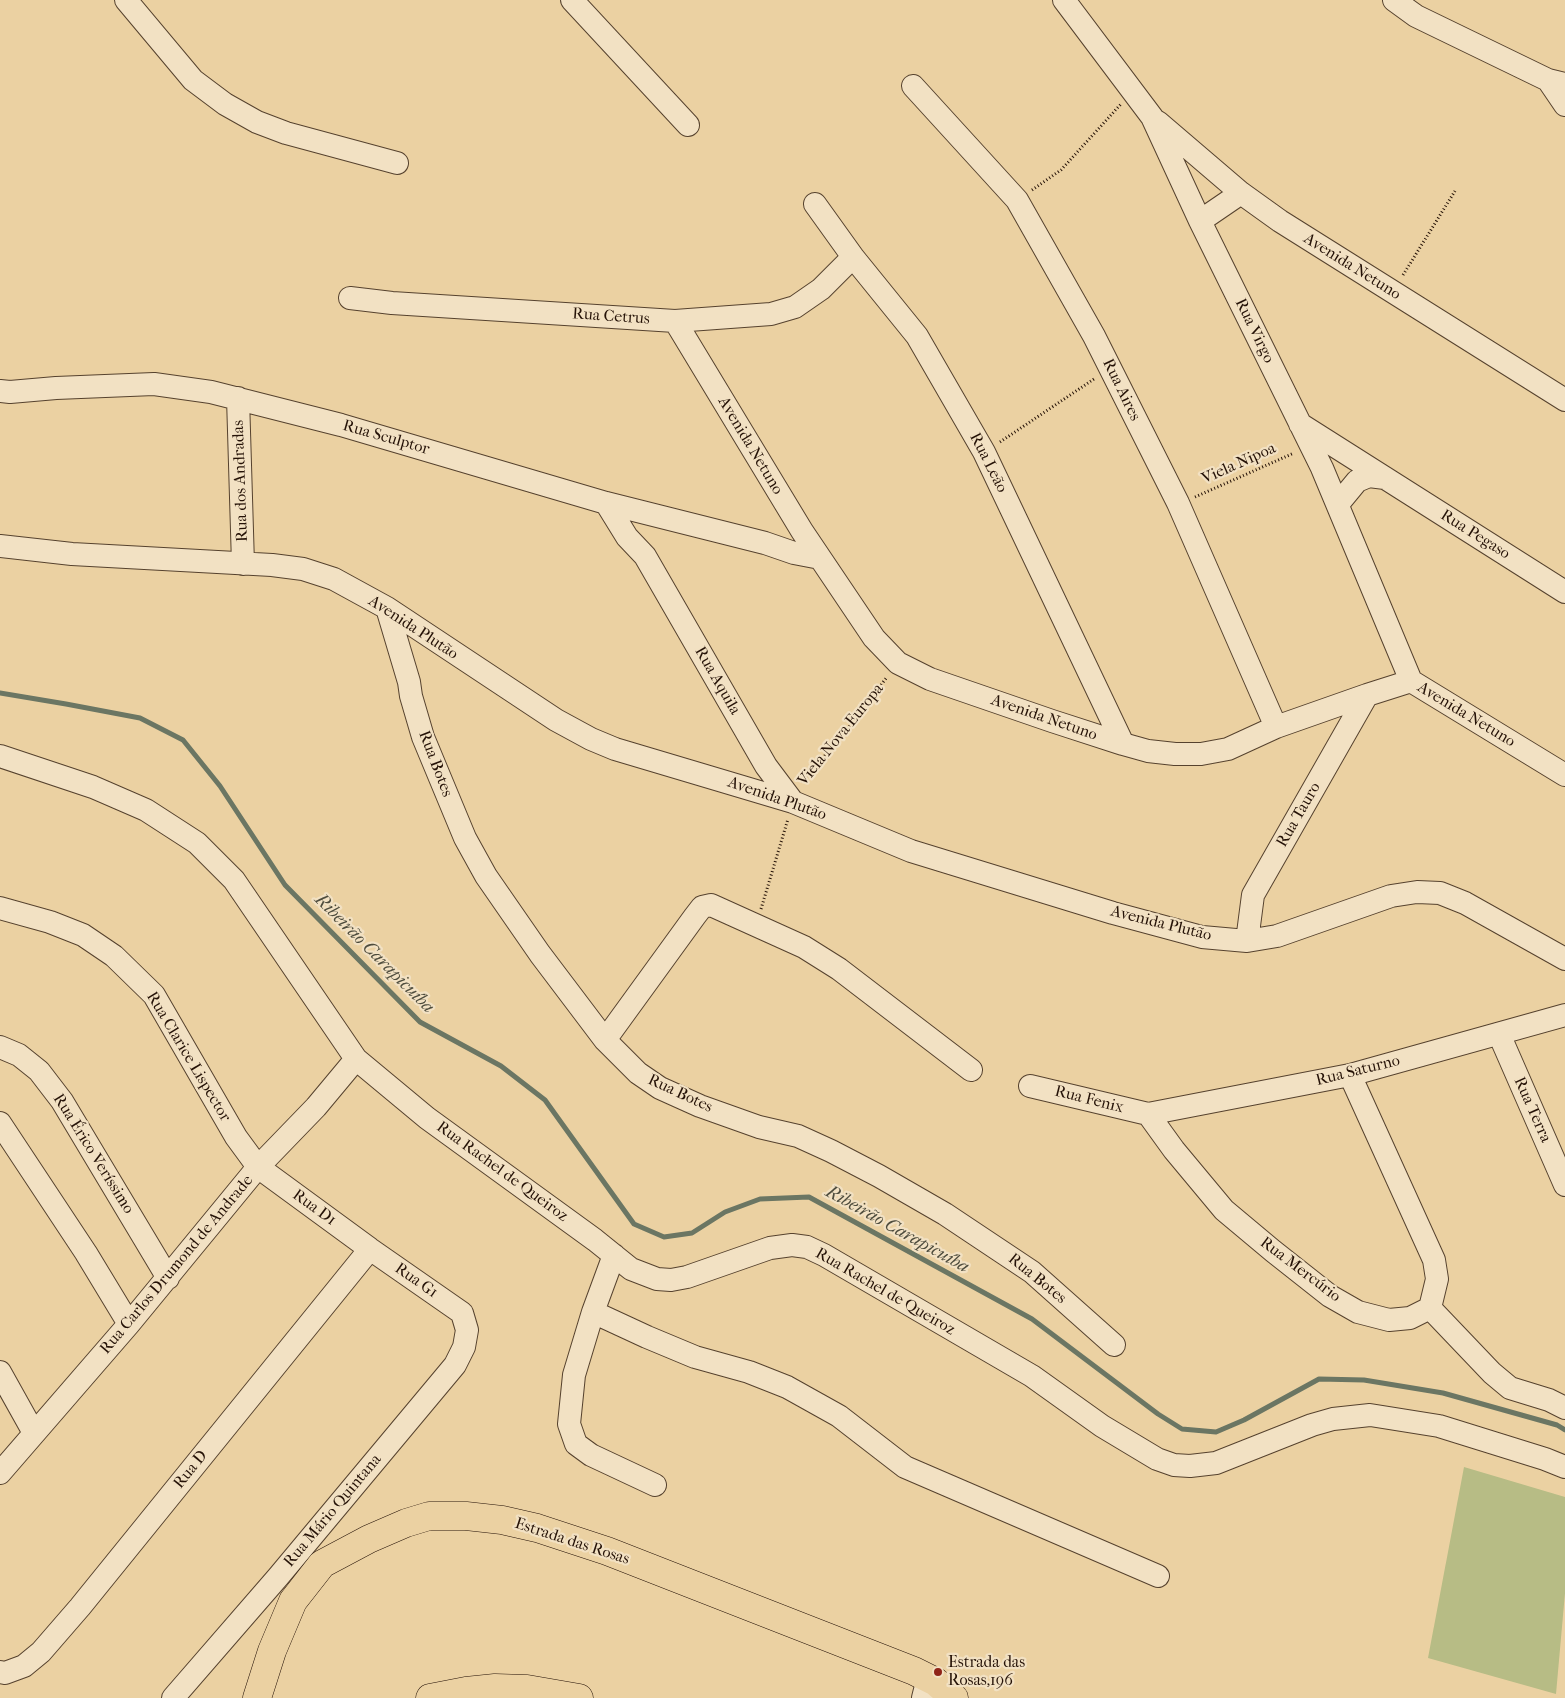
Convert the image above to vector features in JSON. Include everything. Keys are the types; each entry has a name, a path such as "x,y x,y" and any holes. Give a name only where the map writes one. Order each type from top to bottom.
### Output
{"main road":[{"name":"Estrada das Rosas","path":"257,1698 272,1651 293,1602 322,1564 369,1539 406,1523 429,1516 466,1516 502,1520 537,1528 616,1555 925,1688 936,1682 954,1698"},
{"path":"430,1698 495,1688 526,1689 572,1697"}],"street":[{"path":"126,0 193,80 225,104 257,122 286,134 397,162"},
{"path":"572,0 688,125"},
{"name":"Rua Virgo","path":"1064,0 1152,117 1200,221 1322,468 1411,681"},
{"path":"1394,0 1416,16 1557,82 1565,105"},
{"name":"Rua Aires","path":"913,86 1017,200 1094,336 1178,503 1276,727"},
{"name":"Avenida Netuno","path":"1152,117 1241,193 1321,248 1559,394"},
{"path":"1200,221 1241,193"},
{"name":"Rua Leão","path":"815,204 853,257 917,336 984,452 1123,744"},
{"name":"Rua Cetrus","path":"350,298 392,303 675,320 771,314 795,307 821,289 853,257"},
{"name":"Avenida Netuno","path":"675,320 711,383 802,531 874,638 898,663 930,679 1123,744 1148,751 1175,754 1201,754 1228,749 1276,727 1367,694 1411,681 1565,775"},
{"name":"Rua Sculptor","path":"0,391 154,384 238,398 341,425 606,503 765,542 794,553 820,558"},
{"name":"Rua dos Andradas","path":"238,398 243,564"},
{"name":"Rua Pegaso","path":"1299,423 1565,592"},
{"path":"1338,504 1357,481 1370,476 1385,478"},
{"name":"Rua Aquila","path":"606,503 627,537 645,556 760,756 792,802"},
{"path":"645,556 644,538 647,526 654,515"},
{"path":"765,542 789,533 802,531"},
{"name":"Avenida Plutão","path":"0,546 72,554 272,565 303,569 334,579 387,608 556,720 591,739 615,749 792,802 910,851 1113,913 1202,937 1247,941 1277,936 1391,896 1417,892 1440,893 1465,903 1565,959"},
{"name":"Rua Botes","path":"387,608 423,737 465,838 486,876 540,954 605,1040 638,1074 660,1088 700,1106 758,1127 798,1136 879,1176 945,1214 1032,1272 1114,1346"},
{"path":"409,682 419,653 427,643 434,640"},
{"name":"Rua Tauro","path":"1247,941 1253,895 1367,694"},
{"name":"Rua Rachel de Queiroz","path":"0,756 93,787 137,806 198,843 234,880 356,1059 427,1118 595,1240 631,1269 657,1280 671,1280 687,1277 770,1248 792,1245 807,1247 824,1255 1032,1376 1102,1426 1158,1459 1174,1465 1190,1466 1216,1463 1312,1425 1333,1419 1370,1415 1439,1426 1565,1467"},
{"path":"746,788 755,772 760,756"},
{"path":"605,1040 702,907 710,906 804,947 839,969 971,1070"},
{"name":"Rua Clarice Lispector","path":"0,908 50,922 82,935 114,956 154,995 236,1137 258,1167"},
{"name":"Rua Saturno","path":"1148,1114 1350,1075 1565,1015"},
{"name":"Rua Terra","path":"1499,1034 1565,1185"},
{"name":"Rua Érico Veríssimo","path":"0,1047 19,1055 38,1071 62,1100 168,1278"},
{"name":"Rua Carlos Drumond de Andrade","path":"0,1473 130,1324 258,1167 316,1107 356,1059"},
{"path":"1350,1075 1434,1260 1437,1279 1430,1308 1492,1373 1510,1388 1565,1408"},
{"name":"Rua Fenix","path":"1030,1086 1148,1114"},
{"name":"Rua Mercúrio","path":"1148,1114 1174,1150 1224,1210 1330,1296 1358,1312 1389,1320 1410,1318 1430,1308"},
{"path":"0,1123 86,1253 130,1324"},
{"name":"Rua D1","path":"258,1167 370,1249"},
{"name":"Rua G1","path":"370,1249 462,1313"},
{"name":"Rua D","path":"0,1672 5,1673 24,1666 41,1652 80,1607 370,1249"},
{"path":"614,1255 593,1312 574,1375 569,1424 576,1444 591,1455 655,1485"},
{"path":"593,1312 695,1357 749,1372 787,1387 840,1416 905,1467 1158,1576"},
{"name":"Rua Mário Quintana","path":"173,1698 278,1577 455,1365 464,1347 467,1330 462,1313"},
{"path":"0,1372 34,1433"}],"path":[{"path":"1017,200 1061,170 1132,92"},
{"path":"1392,292 1455,191"},
{"path":"984,452 1110,368"},
{"name":"Viela Nipoa","path":"1178,503 1310,446"},
{"name":"Viela Nova Europa","path":"757,925 792,802 799,785 840,739 898,663"}],"green space":[{"path":"1464,1467 1565,1497 1565,1593 1556,1694 1428,1658"}],"waterway":[{"name":"Ribeirão Carapicuíba","path":"0,693 140,718 183,740 220,786 285,885 420,1022 501,1066 545,1100 634,1224 664,1237 692,1233 725,1212 760,1199 809,1197 1032,1319 1158,1414 1182,1429 1216,1432 1244,1420 1319,1379 1364,1380 1443,1393 1557,1425 1565,1430"}],"place":[{"name":"Estrada das Rosas,196","path":"938,1672"}]}
